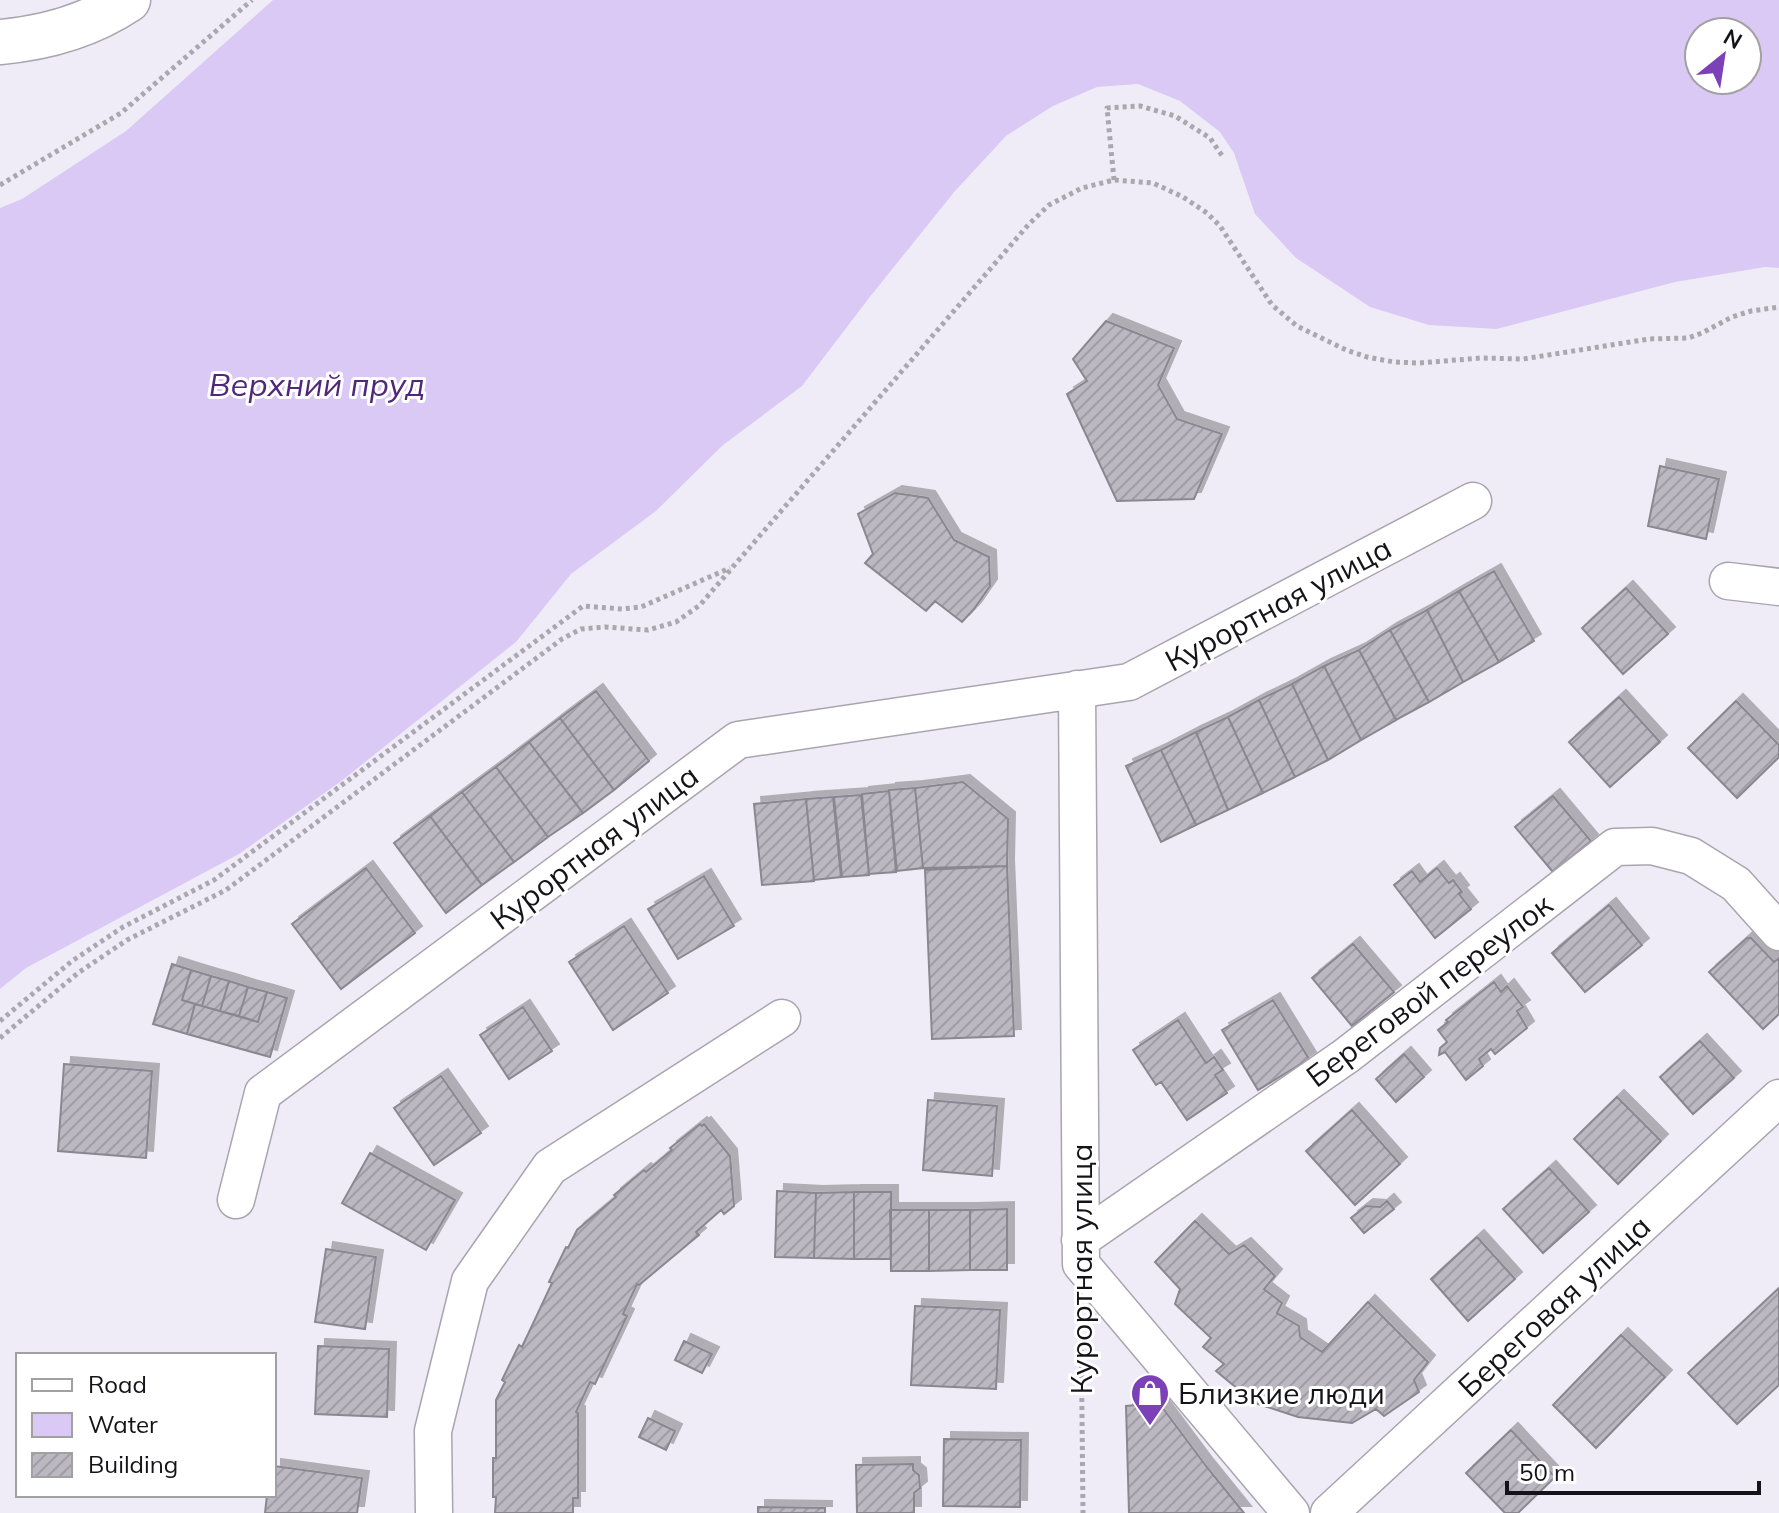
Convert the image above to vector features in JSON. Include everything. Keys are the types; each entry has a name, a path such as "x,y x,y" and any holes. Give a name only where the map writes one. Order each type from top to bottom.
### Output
{"main road":[{"path":"0,42 58,33 94,20 128,0"}],"street":[{"name":"Курортная улица","path":"236,1200 263,1093 738,740 1129,682 1473,501"},
{"path":"1728,581 1779,587"},
{"name":"Курортная улица","path":"1077,689 1080,1252"},
{"name":"Береговой переулок","path":"1080,1252 1346,1056 1615,847 1652,846 1691,856 1736,884 1779,932"},
{"path":"434,1513 433,1431 470,1281 550,1167 782,1018"},
{"name":"Береговая улица","path":"1329,1513 1779,1098"},
{"path":"1080,1252 1291,1513"}],"path":[{"path":"0,185 121,113 252,0"},
{"path":"1114,180 1107,108 1140,106 1175,116 1210,138 1223,157"},
{"path":"0,1038 78,973 127,940 226,890 562,639 581,629 648,630 676,622 700,605 1029,224 1049,205 1082,188 1114,180 1153,183 1183,197 1220,226 1272,305 1297,326 1346,350 1394,362 1523,359 1649,339 1688,338 1742,314 1779,307"},
{"path":"0,1021 72,961 123,927 214,880 583,606 641,607 731,567"},
{"name":"Курортная улица","path":"1080,1252 1083,1513"}],"water":[{"name":"Верхний пруд","path":"273,0 1779,0 1779,268 1765,267 1675,282 1497,329 1429,325 1370,307 1296,258 1255,214 1234,153 1220,132 1180,101 1138,84 1097,87 1053,106 1006,136 955,191 802,386 723,445 656,511 571,574 516,642 340,782 239,854 26,968 0,989 0,208 22,199 126,131"}],"building":[{"path":"1106,321 1174,348 1158,385 1177,419 1222,434 1194,499 1117,501 1067,394 1087,381 1073,359"},
{"path":"1660,466 1719,479 1706,539 1648,526"},
{"path":"895,493 928,498 954,540 989,557 990,586 962,622 935,601 926,611 865,563 873,554 858,514"},
{"path":"1494,571 1534,641 1499,662 1459,591"},
{"path":"1626,588 1668,634 1623,674 1582,628"},
{"path":"1459,591 1499,662 1463,682 1427,610"},
{"path":"1427,610 1463,682 1429,702 1390,630"},
{"path":"1390,630 1429,702 1396,720 1359,650"},
{"path":"1359,650 1396,720 1361,740 1324,666"},
{"path":"1324,666 1361,740 1328,760 1292,684"},
{"path":"1292,684 1328,760 1295,777 1259,700"},
{"path":"596,691 649,761 614,790 560,718"},
{"path":"1619,697 1660,742 1610,787 1569,742"},
{"path":"1259,700 1295,777 1263,793 1228,717"},
{"path":"1736,701 1779,745 1779,757 1737,798 1688,748"},
{"path":"1228,717 1263,793 1228,810 1196,732"},
{"path":"560,718 614,790 583,813 529,742"},
{"path":"1196,732 1228,810 1196,825 1161,750"},
{"path":"529,742 583,813 548,837 496,767"},
{"path":"1161,750 1196,825 1161,842 1126,766"},
{"path":"496,767 548,837 514,862 462,792"},
{"path":"963,782 1008,819 1007,866 923,868 915,788"},
{"path":"915,788 923,868 897,871 889,790"},
{"path":"889,791 896,872 869,874 862,794"},
{"path":"462,792 514,862 482,885 430,816"},
{"path":"861,795 869,875 842,877 834,797"},
{"path":"1553,796 1591,841 1553,872 1515,827"},
{"path":"833,797 841,877 814,880 806,799"},
{"path":"806,799 814,881 762,885 754,804"},
{"path":"430,816 482,885 446,913 394,843"},
{"path":"1007,866 1014,1036 932,1039 925,870"},
{"path":"366,868 415,933 341,989 292,924"},
{"path":"1437,868 1449,883 1453,880 1471,909 1435,938 1394,885 1412,871 1420,882"},
{"path":"704,876 734,926 678,959 648,909"},
{"path":"1609,905 1642,945 1585,992 1552,953"},
{"path":"624,926 668,993 613,1030 569,962"},
{"path":"1747,938 1751,938 1774,962 1779,958 1779,1014 1763,1029 1709,972"},
{"path":"1353,944 1394,992 1352,1026 1312,978"},
{"path":"172,964 191,970 182,1000 195,1004 187,1034 153,1024"},
{"path":"191,970 211,976 202,1006 182,1000"},
{"path":"211,976 229,981 220,1011 202,1006"},
{"path":"229,981 248,987 239,1016 220,1011"},
{"path":"1494,982 1501,992 1507,986 1523,1007 1517,1011 1527,1028 1495,1054 1491,1049 1479,1059 1483,1066 1466,1080 1445,1052 1439,1055 1440,1048 1447,1042 1438,1030"},
{"path":"248,987 267,992 258,1022 239,1016"},
{"path":"267,992 287,998 270,1057 187,1034 195,1004 258,1022"},
{"path":"1273,1000 1309,1059 1258,1090 1222,1030"},
{"path":"523,1007 552,1051 509,1079 480,1035"},
{"path":"1178,1020 1206,1063 1214,1057 1223,1070 1215,1075 1227,1093 1187,1120 1161,1082 1156,1085 1133,1050"},
{"path":"1700,1041 1734,1078 1693,1114 1660,1077"},
{"path":"1404,1054 1424,1077 1396,1102 1376,1079"},
{"path":"64,1064 152,1071 146,1158 58,1151"},
{"path":"441,1076 481,1133 434,1165 394,1108"},
{"path":"1617,1097 1661,1141 1618,1184 1574,1139"},
{"path":"928,1100 997,1106 992,1176 923,1170"},
{"path":"1352,1110 1400,1164 1355,1205 1306,1151"},
{"path":"700,1124 704,1124 730,1156 734,1206 724,1214 721,1210 696,1232 699,1235 637,1284 623,1314 627,1316 595,1384 590,1382 576,1412 578,1498 573,1498 573,1513 495,1513 493,1458 496,1458 496,1400 505,1382 502,1380 519,1345 522,1347 566,1247 577,1230 616,1197 614,1195 644,1170 646,1172"},
{"path":"370,1153 455,1200 426,1250 342,1203"},
{"path":"1549,1168 1589,1212 1543,1253 1503,1209"},
{"path":"777,1191 816,1193 814,1258 775,1257"},
{"path":"854,1192 891,1192 891,1259 854,1259"},
{"path":"854,1192 854,1259 814,1258 816,1193"},
{"path":"1387,1201 1394,1209 1364,1233 1351,1218 1366,1206 1380,1207"},
{"path":"1007,1209 1007,1270 970,1270 970,1210"},
{"path":"890,1210 929,1210 929,1271 891,1271"},
{"path":"929,1210 970,1210 970,1270 929,1271"},
{"path":"1195,1221 1229,1254 1244,1245 1275,1276 1264,1289 1282,1303 1277,1313 1299,1326 1300,1337 1322,1352 1368,1302 1428,1362 1414,1380 1419,1392 1384,1416 1376,1409 1352,1423 1298,1417 1255,1403 1216,1371 1224,1364 1203,1347 1211,1338 1175,1304 1180,1289 1155,1262"},
{"path":"1477,1237 1515,1279 1468,1321 1431,1279"},
{"path":"326,1249 376,1257 365,1329 315,1322"},
{"path":"1779,1288 1779,1385 1737,1424 1688,1373"},
{"path":"915,1306 1000,1310 996,1389 911,1385"},
{"path":"1621,1335 1665,1377 1596,1448 1553,1405"},
{"path":"684,1341 712,1354 702,1373 675,1360"},
{"path":"318,1346 389,1349 387,1417 315,1414"},
{"path":"1159,1403 1244,1513 1129,1513 1126,1406"},
{"path":"648,1418 675,1431 666,1450 639,1437"},
{"path":"1511,1430 1555,1477 1518,1513 1505,1513 1466,1473"},
{"path":"944,1439 1021,1440 1020,1507 943,1506"},
{"path":"913,1464 913,1470 919,1475 920,1488 914,1493 914,1513 857,1513 856,1465"},
{"path":"276,1466 362,1478 357,1513 265,1513 267,1497 276,1497"},
{"path":"758,1507 825,1508 825,1513 758,1513"}],"place":[{"name":"Близкие люди","path":"1150,1427"}]}
